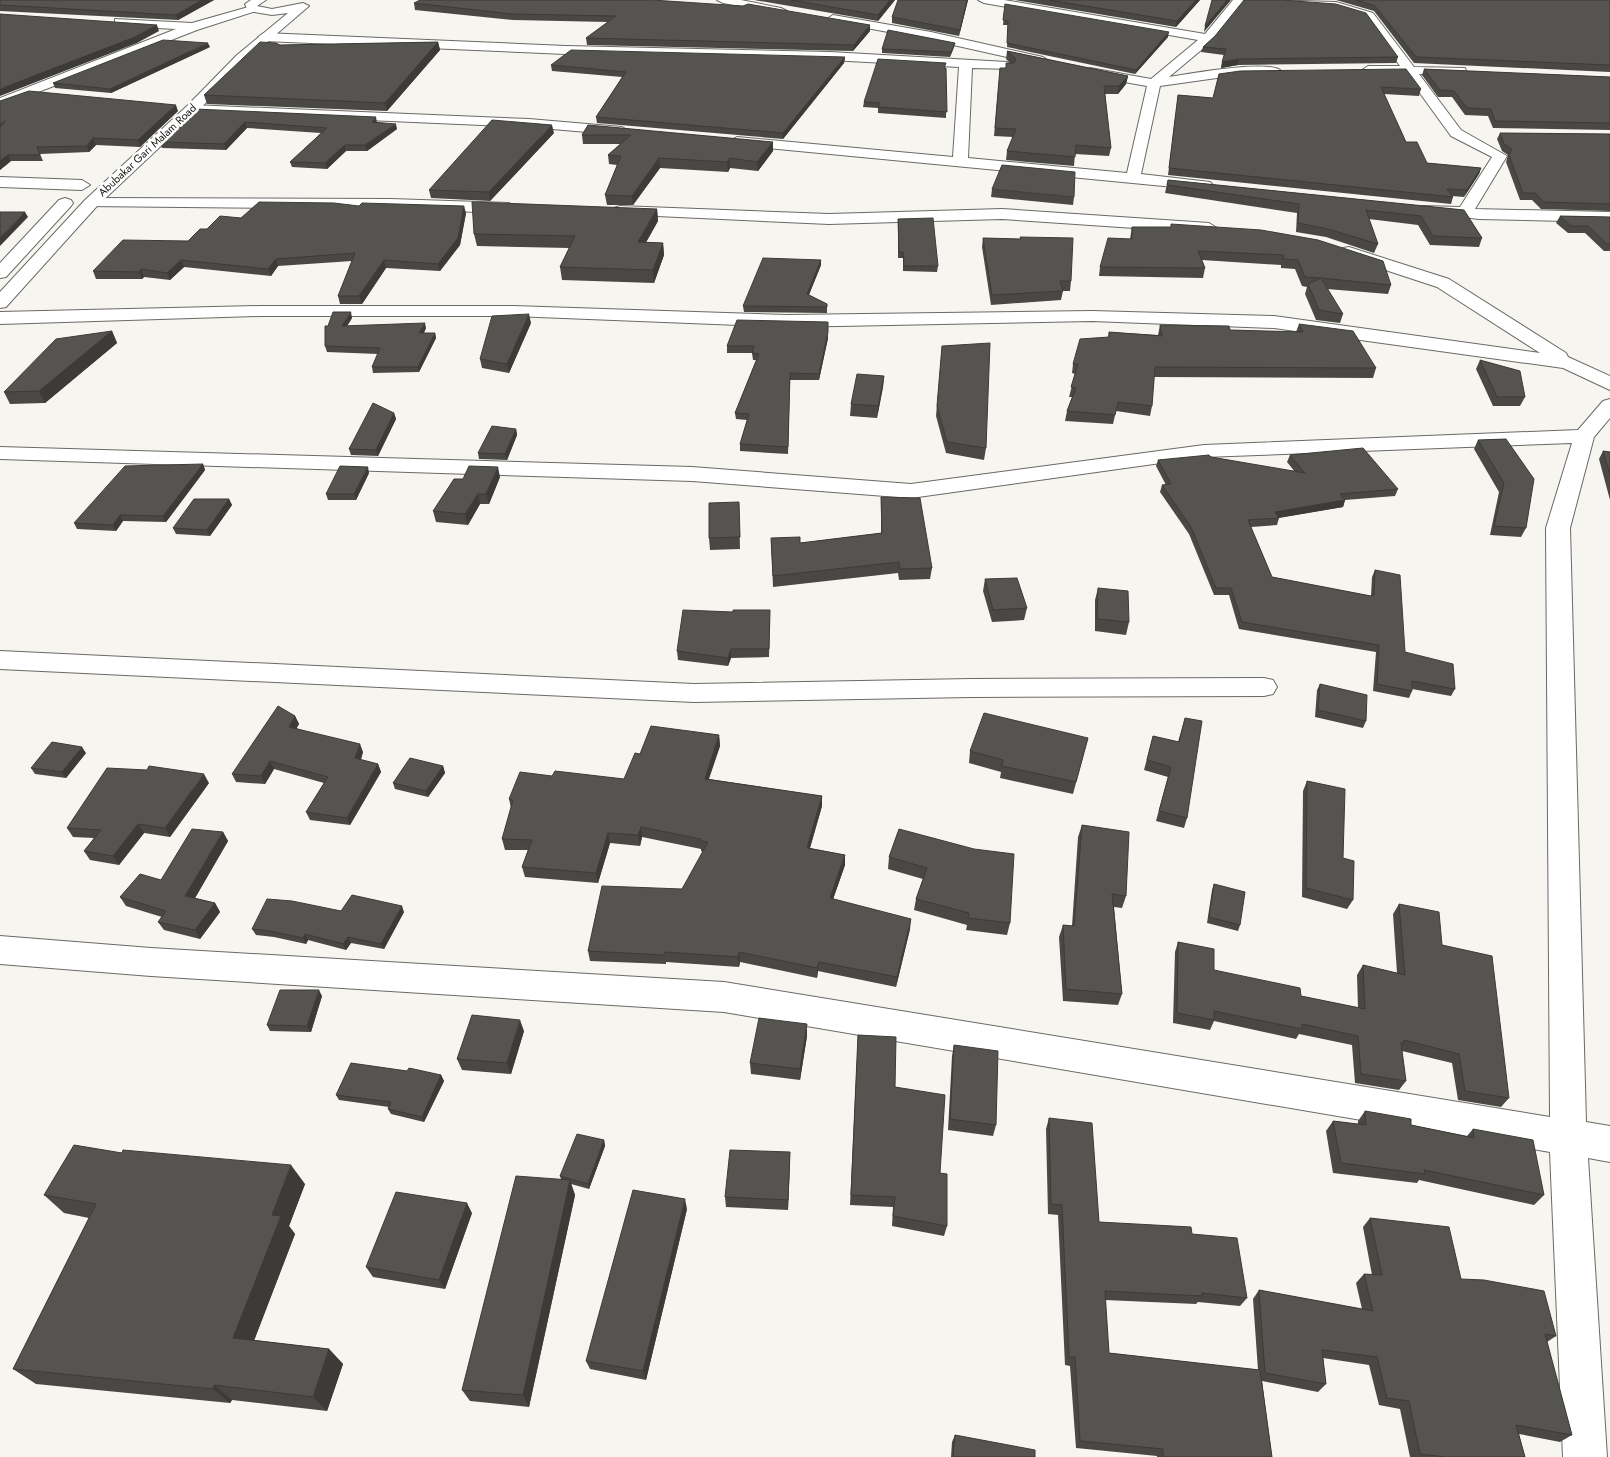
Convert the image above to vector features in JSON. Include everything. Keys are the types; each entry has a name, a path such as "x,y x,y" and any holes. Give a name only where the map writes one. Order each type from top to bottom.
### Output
{"street":[{"path":"984,0 1208,38"},
{"path":"1133,178 1154,83 1208,38 1239,0"},
{"path":"1270,0 1336,5 1369,15 1456,133 1500,156 1465,212"},
{"path":"0,103 256,5 272,12 307,2"},
{"name":"Abubakar Gari Malam Road","path":"0,303 91,203 192,108 259,32 307,2"},
{"path":"720,3 797,13"},
{"path":"272,12 259,32 566,50 830,56 966,64 1056,66 931,36 816,16"},
{"path":"106,22 193,28"},
{"path":"960,161 966,64"},
{"path":"1076,69 1154,83 1238,71 1286,70"},
{"path":"1352,70 1473,71"},
{"path":"0,88 59,94"},
{"path":"192,108 529,123 637,132"},
{"path":"1456,133 1485,134"},
{"path":"725,140 1221,187"},
{"path":"0,273 96,172"},
{"path":"0,182 82,185"},
{"path":"91,203 391,204 527,208"},
{"path":"1416,207 1465,212 1610,216"},
{"path":"605,211 829,219 1002,214 1229,230"},
{"path":"1334,248 1443,283 1568,362 1610,384"},
{"path":"0,318 269,311 513,311 787,321 1101,316 1274,322 1568,362"},
{"path":"1585,1457 1568,1137 1558,528 1584,436 1610,405"},
{"path":"0,453 692,474 911,491 1204,451 1584,436"},
{"path":"0,660 694,693 971,688 1264,687"},
{"path":"0,950 151,962 724,997 1610,1144"}],"building":[{"path":"0,0 202,0 176,15 0,5"},
{"path":"420,0 652,0 743,6 748,4 870,25 854,45 586,38 616,16 512,14 414,3"},
{"path":"791,0 890,0 878,15"},
{"path":"898,0 967,0 960,30 892,17"},
{"path":"1049,0 1196,0 1177,21"},
{"path":"1212,0 1227,0 1205,26"},
{"path":"1244,0 1281,0 1336,4 1366,13 1398,57 1239,59 1222,62 1226,49 1203,47 1215,36"},
{"path":"1356,0 1610,0 1610,65 1416,57 1375,6"},
{"path":"1005,4 1169,32 1136,70 1007,43 1008,21 1003,20"},
{"path":"0,14 157,25 135,37 0,89"},
{"path":"888,30 955,43 951,52 882,49"},
{"path":"163,40 208,43 110,89 53,83"},
{"path":"260,42 280,45 438,42 385,103 204,95"},
{"path":"571,50 845,57 783,133 596,117 626,72 551,65"},
{"path":"1007,51 1128,76 1119,86 1104,86 1111,148 1076,145 1075,157 1007,151 1016,129 995,128 1000,68 1006,68 1006,63 1014,63 1016,59"},
{"path":"878,59 946,63 944,68 946,68 947,112 878,107 880,103 864,102"},
{"path":"1406,69 1421,89 1381,87 1406,142 1417,142 1427,163 1481,168 1467,190 1447,189 1453,197 1169,168 1178,95 1213,98 1219,74 1240,71"},
{"path":"1424,69 1610,77 1610,123 1495,121 1491,109 1467,108 1454,91 1440,90"},
{"path":"29,91 176,105 138,140 93,138 87,146 37,147 40,155 8,155 0,161 0,127 5,121 0,125 0,101"},
{"path":"195,109 376,117 372,122 396,124 365,145 345,145 325,163 290,162 327,128 245,122 224,144 160,142"},
{"path":"492,120 552,125 489,192 429,190"},
{"path":"588,125 773,142 757,162 730,158 727,162 659,158 632,196 605,195 621,156 608,155 631,135 582,135"},
{"path":"1500,133 1610,134 1610,204 1544,202 1535,193 1523,193 1509,155 1512,149 1504,144"},
{"path":"1002,165 1075,172 1074,197 992,189"},
{"path":"1168,180 1464,210 1482,238 1433,236 1421,216 1366,210 1378,244 1328,229 1298,223 1299,204 1167,185"},
{"path":"259,202 334,203 359,206 362,203 464,206 458,238 438,264 384,260 359,296 338,296 355,253 276,259 268,269 181,260 167,273 141,269 139,272 93,271 123,240 188,241 200,229 207,229 220,216 241,218"},
{"path":"472,202 657,209 638,242 663,243 653,270 560,267 575,236 474,234"},
{"path":"0,212 25,212 0,238"},
{"path":"1560,216 1610,217 1610,244 1607,244 1588,226 1571,226"},
{"path":"933,218 938,266 904,266 903,252 899,252 898,219"},
{"path":"1171,224 1261,230 1318,240 1383,261 1391,285 1305,277 1298,260 1283,259 1284,255 1198,251 1205,268 1100,267 1108,238 1132,239 1132,227 1171,227"},
{"path":"1020,237 1073,238 1071,281 1060,281 1063,291 992,295 983,238 1021,239"},
{"path":"763,258 821,260 807,294 827,304 827,307 743,306"},
{"path":"1321,278 1343,314 1319,310 1308,284"},
{"path":"333,312 351,312 342,326 425,323 419,333 435,333 418,367 372,367 380,348 325,346 325,326 328,326"},
{"path":"529,314 507,364 480,359 492,316"},
{"path":"737,320 828,322 828,332 819,374 790,373 788,447 740,444 749,414 735,413 759,354 752,353 754,346 727,346"},
{"path":"1299,324 1353,331 1376,368 1155,367 1152,406 1118,402 1115,415 1067,411 1076,388 1071,387 1078,364 1073,364 1080,339 1109,337 1109,332 1162,336 1160,325 1229,326 1230,330 1303,332"},
{"path":"112,331 39,391 4,392 56,339"},
{"path":"990,343 986,448 947,442 937,406 942,346"},
{"path":"1480,360 1520,371 1525,397 1497,397"},
{"path":"857,374 884,376 878,406 851,404"},
{"path":"373,403 394,413 376,450 349,449"},
{"path":"492,426 516,429 505,454 478,453"},
{"path":"1506,439 1534,479 1526,528 1494,526 1504,483 1478,440"},
{"path":"1363,448 1398,489 1340,494 1345,500 1275,512 1279,518 1248,520 1272,577 1371,596 1374,595 1375,570 1400,575 1405,652 1453,664 1455,689 1412,681 1412,691 1377,684 1379,645 1242,622 1231,588 1216,588 1191,527 1162,485 1171,484 1158,460 1209,455 1211,457 1305,473 1290,455"},
{"path":"1603,451 1610,452 1610,474"},
{"path":"203,464 163,516 120,515 113,525 74,523 125,466"},
{"path":"340,466 368,467 354,494 326,494"},
{"path":"469,466 498,467 486,494 478,494 465,514 433,511 454,479 463,479"},
{"path":"881,497 920,498 932,568 900,569 899,562 773,576 771,538 800,537 800,543 882,533"},
{"path":"194,499 229,499 207,530 173,528"},
{"path":"739,502 740,537 709,538 709,503"},
{"path":"1017,578 1027,608 993,610 985,579"},
{"path":"1098,588 1128,591 1129,622 1097,619"},
{"path":"683,610 733,612 733,610 770,610 769,649 731,649 728,658 677,651"},
{"path":"1320,684 1367,695 1366,721 1318,710"},
{"path":"278,706 295,716 289,727 360,744 355,758 378,764 347,818 306,812 328,777 270,761 261,776 232,774"},
{"path":"984,713 1088,738 1076,782 1002,766 1003,760 970,751"},
{"path":"1185,718 1202,721 1187,818 1159,811 1171,767 1147,760 1153,736 1179,742"},
{"path":"651,726 719,735 705,779 822,796 807,848 845,855 830,898 911,919 897,977 819,962 817,968 739,952 738,957 665,952 664,955 588,951 602,886 682,889 708,842 641,827 638,835 608,833 596,873 522,867 532,840 502,839 513,800 509,799 520,772 552,776 555,771 624,779 635,753 640,754"},
{"path":"52,742 82,747 62,772 31,768"},
{"path":"410,758 443,766 426,791 393,783"},
{"path":"149,766 204,774 165,828 138,824 113,856 84,851 101,830 67,828 107,768 147,770"},
{"path":"1307,781 1345,789 1343,858 1354,861 1353,900 1306,888"},
{"path":"1082,825 1129,832 1126,896 1112,894 1122,994 1066,989 1063,925 1074,926"},
{"path":"192,829 223,832 185,896 215,903 195,930 158,922 166,911 120,897 140,874 161,880"},
{"path":"899,829 974,849 1014,854 1010,923 968,918 969,913 916,899 927,868 889,857"},
{"path":"1214,884 1245,892 1240,925 1209,917"},
{"path":"352,895 402,906 381,944 348,937 343,944 305,934 303,938 252,929 267,899 292,901 341,911"},
{"path":"1399,904 1439,912 1442,945 1492,956 1509,1098 1465,1091 1459,1054 1404,1040 1404,1043 1401,1043 1406,1081 1361,1074 1358,1036 1302,1024 1302,1029 1214,1011 1214,1020 1177,1013 1178,942 1214,949 1214,970 1300,988 1301,996 1365,1009 1363,965 1405,975"},
{"path":"280,990 319,990 307,1026 267,1025"},
{"path":"472,1015 520,1020 507,1063 457,1059"},
{"path":"759,1018 807,1024 800,1069 750,1063"},
{"path":"858,1035 896,1037 895,1087 945,1095 940,1173 947,1174 947,1226 893,1216 895,1197 851,1195"},
{"path":"954,1045 998,1051 996,1125 950,1119"},
{"path":"351,1063 407,1071 409,1068 441,1075 422,1117 388,1109 391,1102 336,1095"},
{"path":"1365,1111 1411,1119 1411,1125 1474,1138 1473,1129 1533,1140 1544,1195 1424,1170 1425,1174 1341,1163 1333,1121 1366,1125"},
{"path":"1049,1118 1092,1123 1099,1222 1191,1227 1192,1234 1237,1238 1247,1298 1202,1293 1202,1296 1105,1291 1109,1353 1260,1370 1272,1457 1163,1457 1163,1449 1080,1441 1075,1357 1069,1357 1062,1205 1051,1204"},
{"path":"577,1134 604,1140 588,1184 560,1176"},
{"path":"74,1145 122,1153 123,1150 291,1165 272,1215 281,1216 233,1338 329,1349 313,1397 214,1385 213,1389 13,1369 96,1204 44,1195"},
{"path":"730,1150 790,1152 788,1200 725,1197"},
{"path":"516,1176 570,1180 523,1395 462,1390"},
{"path":"633,1190 685,1199 643,1371 586,1361"},
{"path":"396,1192 467,1203 439,1280 366,1267"},
{"path":"1370,1218 1449,1227 1461,1279 1484,1280 1544,1291 1556,1336 1545,1334 1572,1435 1516,1425 1525,1457 1446,1457 1420,1454 1409,1401 1387,1398 1377,1357 1322,1350 1326,1384 1265,1373 1259,1290 1373,1311 1364,1274 1382,1275"},
{"path":"955,1435 1035,1450 1035,1457 953,1457"}]}
